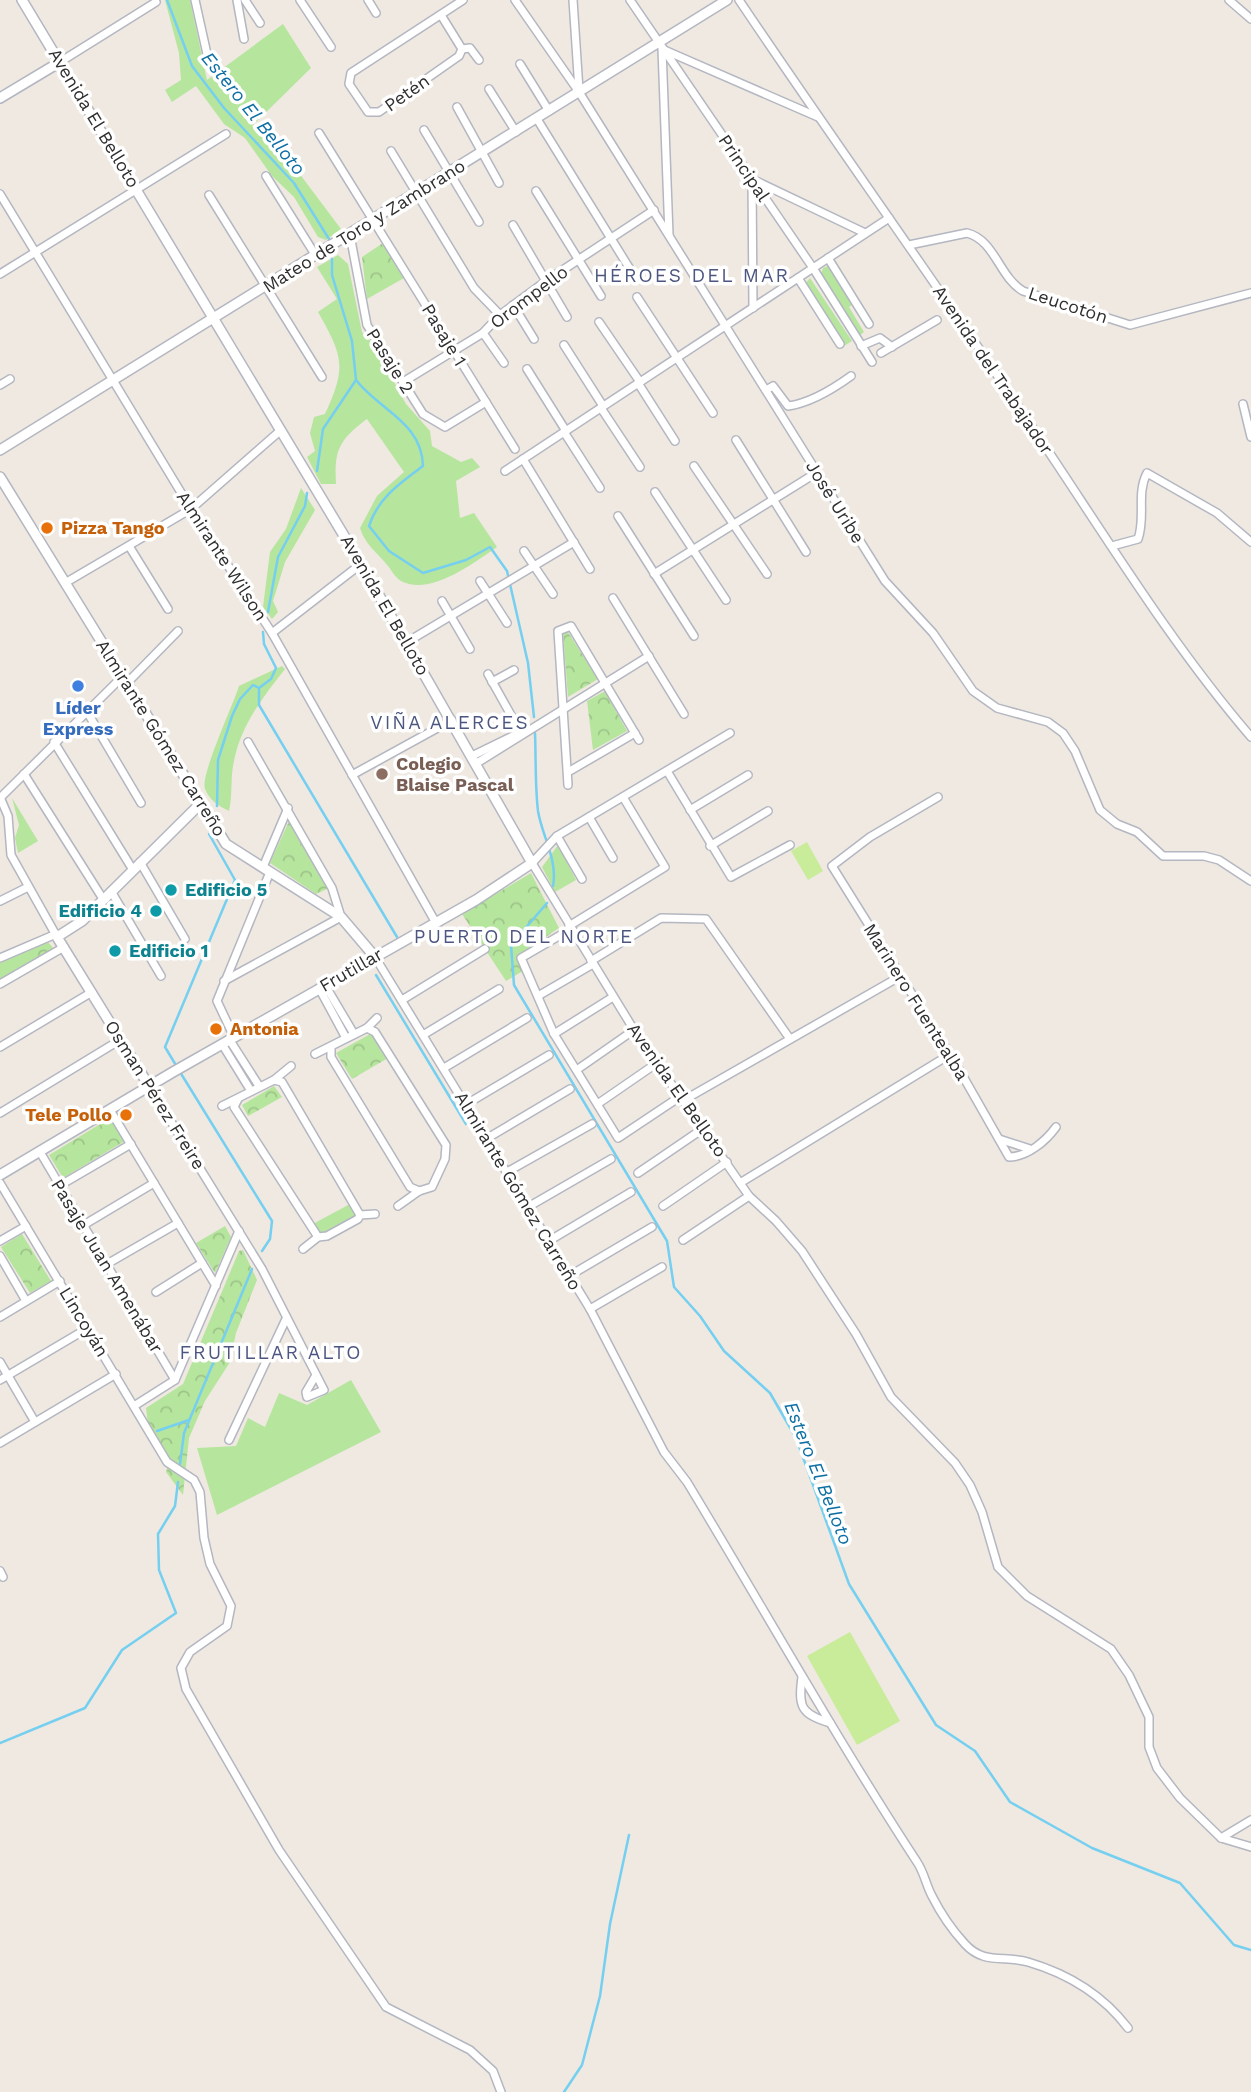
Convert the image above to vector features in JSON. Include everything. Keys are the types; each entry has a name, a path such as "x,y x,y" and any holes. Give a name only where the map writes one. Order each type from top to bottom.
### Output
{"street":[{"name":"Avenida El Belloto","path":"22,0 361,564 570,927 634,1030 755,1204 776,1221 802,1251 856,1334 891,1397 962,1474 982,1512 998,1567 1027,1596 1111,1649 1129,1675 1149,1717 1149,1747 1157,1768 1180,1798 1221,1838"},
{"path":"195,0 206,54"},
{"path":"237,0 244,39"},
{"path":"242,29 258,20 245,0"},
{"path":"302,0 331,47"},
{"path":"368,0 376,13"},
{"name":"Petén","path":"462,49 459,57 379,112 371,113 365,110 349,84 351,73 463,0"},
{"name":"José Uribe","path":"515,0 579,92 654,209 885,581 933,633 973,691 997,708 1048,722 1063,733 1075,751 1093,799 1106,817 1137,832 1163,856 1205,856 1219,860 1251,881"},
{"path":"573,0 579,92"},
{"name":"Principal","path":"630,0 813,268 872,362"},
{"name":"Mateo de Toro y Zambrano","path":"0,450 579,92 661,46 727,0"},
{"name":"Avenida del Trabajador","path":"738,0 909,245 1193,663 1251,737"},
{"path":"1229,0 1251,19"},
{"path":"0,98 156,2"},
{"path":"441,15 462,49 470,48 479,60"},
{"path":"669,235 661,46 818,117"},
{"path":"520,64 549,111"},
{"path":"489,89 516,132"},
{"path":"457,107 499,183"},
{"path":"537,119 633,274"},
{"path":"424,130 479,222"},
{"name":"Pasaje 1","path":"319,133 515,449"},
{"path":"0,274 226,134"},
{"path":"391,151 474,288 500,315"},
{"path":"265,176 316,257"},
{"path":"753,308 752,179 865,233"},
{"path":"536,191 601,296"},
{"name":"Almirante Wilson","path":"0,194 112,382 272,633 436,923"},
{"path":"209,195 322,377"},
{"name":"Orompello","path":"403,382 483,333 500,315 546,281 654,209"},
{"path":"505,471 889,218"},
{"path":"513,225 567,317"},
{"name":"Leucotón","path":"909,245 967,233 976,235 984,241 1010,284 1023,291 1130,325 1251,293"},
{"name":"Pasaje 2","path":"350,235 367,326 423,414 445,426 486,402"},
{"path":"828,258 869,324"},
{"path":"798,278 840,344"},
{"path":"637,297 713,414"},
{"path":"513,305 534,339"},
{"path":"881,353 937,320"},
{"path":"599,322 675,440"},
{"path":"483,333 504,363"},
{"path":"859,342 880,338 892,347"},
{"path":"564,345 640,467"},
{"path":"527,369 600,488"},
{"path":"766,390 773,386 788,406 795,405 827,392 851,376"},
{"path":"0,384 10,379"},
{"path":"1243,404 1251,438"},
{"path":"65,583 191,509 281,430"},
{"path":"736,440 806,552"},
{"path":"523,459 590,569"},
{"path":"694,466 767,574"},
{"path":"654,574 816,473"},
{"path":"1112,546 1138,539 1143,527 1140,486 1147,473 1217,513 1251,542"},
{"name":"Almirante Gómez Carreño","path":"0,477 226,844 341,917 375,957 590,1309 664,1452 687,1482 881,1808 920,1866 931,1895 965,1944 983,1959 1025,1961 1062,1975 1090,1990 1112,2008 1128,2028"},
{"path":"655,492 726,600"},
{"path":"618,516 694,636"},
{"path":"407,642 574,542"},
{"path":"129,546 168,609"},
{"path":"524,551 553,594"},
{"path":"272,633 361,564"},
{"path":"481,581 507,623"},
{"path":"613,598 684,714"},
{"path":"442,601 470,649"},
{"path":"568,772 637,737 606,682 568,625 558,631 568,785"},
{"path":"0,797 86,710 125,680 178,631"},
{"path":"474,760 649,656"},
{"path":"492,682 514,670"},
{"path":"488,674 522,733"},
{"path":"86,710 141,803"},
{"path":"352,775 452,720"},
{"name":"Frutillar","path":"0,1175 188,1063 527,870 557,836 730,733"},
{"path":"54,742 133,870"},
{"path":"224,981 341,917 332,888 248,742"},
{"path":"667,771 710,846 732,877 790,845"},
{"path":"24,774 103,900"},
{"path":"690,810 748,775"},
{"name":"Osman Pérez Freire","path":"0,797 8,816 4,839 10,855 56,935 239,1231 286,1319 316,1375 324,1390 310,1398 305,1395 316,1375"},
{"path":"622,797 665,867 521,958 554,1034 599,1103 618,1138 682,1098 899,977"},
{"name":"Marinero Fuentealba","path":"938,797 870,837 832,866 1009,1157 1016,1157 1030,1149"},
{"path":"0,958 82,921 200,804"},
{"path":"251,1091 228,1040 218,1008 224,981 288,808"},
{"path":"710,846 768,811"},
{"path":"589,817 613,858"},
{"path":"557,836 582,879"},
{"path":"140,862 185,939"},
{"path":"0,901 28,887"},
{"path":"111,891 161,976"},
{"path":"538,996 661,918 706,919 790,1038"},
{"path":"0,984 64,947"},
{"path":"402,1000 485,949"},
{"path":"322,987 350,1036"},
{"path":"423,1035 499,989"},
{"path":"0,1047 92,992"},
{"path":"554,1034 613,997"},
{"path":"444,1068 527,1017"},
{"path":"315,1054 367,1028 377,1018"},
{"path":"367,1028 375,1032 446,1145 447,1152 432,1187 419,1191 398,1206"},
{"path":"578,1069 634,1030"},
{"path":"0,1113 120,1040"},
{"path":"228,1040 259,1086"},
{"path":"331,1048 331,1056 410,1188 419,1191"},
{"path":"466,1105 549,1055"},
{"path":"740,1183 949,1055"},
{"path":"599,1103 657,1063"},
{"path":"222,1106 274,1080 291,1066"},
{"path":"274,1080 282,1082 360,1215"},
{"path":"486,1139 570,1089"},
{"path":"238,1099 234,1107 318,1237"},
{"path":"110,1110 216,1286"},
{"path":"507,1172 592,1124"},
{"path":"999,1139 1030,1149 1047,1140 1056,1127"},
{"path":"638,1173 704,1128"},
{"path":"59,1186 131,1144"},
{"name":"Pasaje Juan Amenábar","path":"40,1152 175,1380"},
{"path":"528,1207 611,1159"},
{"path":"663,1206 727,1162"},
{"name":"Lincoyán","path":"0,1183 167,1462 194,1480 200,1492 204,1538 210,1564 231,1606 227,1626 190,1652 181,1668 186,1689 279,1850 386,2007 470,2050 493,2071 501,2092"},
{"path":"82,1226 154,1183"},
{"path":"547,1242 631,1192"},
{"path":"683,1240 749,1196"},
{"path":"303,1249 318,1237 327,1236 360,1215 375,1214"},
{"path":"107,1264 178,1223"},
{"path":"0,1241 26,1226"},
{"path":"569,1276 652,1227"},
{"path":"134,1406 175,1380 239,1231"},
{"path":"0,1256 26,1301"},
{"path":"156,1292 202,1264"},
{"path":"590,1309 662,1268"},
{"path":"0,1317 60,1281"},
{"path":"229,1440 286,1319"},
{"path":"0,1380 88,1328"},
{"path":"0,1362 35,1422"},
{"path":"0,1443 116,1374"},
{"path":"802,1676 799,1697 803,1710 811,1717 831,1723"},
{"path":"1221,1838 1251,1820"},
{"path":"1221,1838 1251,1847"}],"green space":[{"path":"165,0 190,0 207,80 283,24 311,68 252,126 302,177 341,229 326,240 318,237 294,197 272,176 245,138 224,124 196,86 172,102 165,90 181,80 179,53"},
{"path":"383,243 404,278 367,299 362,257"},
{"path":"338,255 348,264 362,332 374,345 406,404 430,431 432,446 461,462 472,458 480,467 456,481 460,518 474,513 497,547 465,569 439,581 414,585 403,582 362,534 360,528 377,496 404,472 367,419 350,433 340,447 336,462 336,484 321,484 307,457 315,451 310,433 314,417 325,414 339,373 337,351 318,312 337,299 317,267"},
{"path":"828,266 852,305 849,307 864,332 859,336 821,274 823,268"},
{"path":"810,278 852,341 844,346 805,284"},
{"path":"301,488 315,510 285,562 273,601 278,612 272,619 263,607 270,552 286,529"},
{"path":"566,629 598,679 568,697 563,633"},
{"path":"282,666 285,669 247,723 237,748 229,811 212,800 205,789 212,756 239,686"},
{"path":"605,691 627,731 593,750 587,701"},
{"path":"12,798 38,841 18,853 15,838 19,825"},
{"path":"290,819 327,889 316,894 270,863"},
{"path":"807,842 823,871 808,880 791,851"},
{"path":"558,845 576,880 555,892 542,867"},
{"path":"531,873 559,928 516,957 523,971 506,981 462,914"},
{"path":"48,942 54,949 0,980 0,963"},
{"path":"372,1033 388,1058 352,1079 336,1053"},
{"path":"274,1086 282,1097 248,1116 242,1105"},
{"path":"110,1118 125,1141 63,1178 49,1155"},
{"path":"350,1204 355,1216 320,1234 311,1225"},
{"path":"225,1226 231,1237 215,1273 196,1243"},
{"path":"22,1234 51,1281 30,1293 1,1247"},
{"path":"243,1250 257,1280 236,1333 230,1362 205,1401 189,1438 183,1495 166,1472 170,1458 148,1425 146,1408 183,1384 239,1251"},
{"path":"351,1380 381,1432 217,1515 197,1448 236,1446 248,1418 265,1427 279,1393 307,1405"},
{"path":"850,1632 900,1721 857,1745 807,1656"}],"waterway":[{"name":"Estero El Belloto","path":"167,0 192,66 224,108 294,183 329,239"},
{"name":"Estero El Belloto","path":"332,259 332,275 352,341 356,380 407,427 421,451 423,466 384,499 369,526 389,551 423,573 466,560 490,547 507,571 528,663 534,717"},
{"path":"317,471 323,429 356,380"},
{"path":"268,612 278,557 305,506 307,493"},
{"path":"217,806 218,760 232,716 240,699 253,685 259,688 271,679 276,668 264,644 263,632"},
{"path":"259,688 259,705 397,937"},
{"name":"Estero El Belloto","path":"535,733 538,811 552,857 553,886"},
{"path":"177,1067 165,1047 235,880 209,834"},
{"name":"Estero El Belloto","path":"547,903 511,945 514,985 667,1241 674,1287 700,1316 724,1351 770,1393 796,1438 849,1584 936,1725 975,1751 1010,1802 1092,1848 1180,1883 1234,1945 1251,1950"},
{"path":"376,975 466,1124"},
{"path":"180,1072 272,1221 270,1239 262,1251"},
{"path":"180,1464 184,1433 252,1269"},
{"path":"157,1431 189,1420"},
{"path":"0,1743 85,1708 122,1650 176,1613 159,1570 158,1534 175,1506 178,1482"},
{"path":"564,2092 582,2065 600,1996 610,1924 629,1835"}],"place":[{"name":"Pizza Tango","path":"47,528"},
{"name":"Líder Express","path":"78,686"},
{"name":"Colegio Blaise Pascal","path":"382,774"},
{"name":"Edificio 5","path":"171,890"},
{"name":"Edificio 4","path":"156,911"},
{"name":"Edificio 1","path":"115,951"},
{"name":"Antonia","path":"216,1029"},
{"name":"Tele Pollo","path":"126,1115"}],"district":[{"name":"HÉROES DEL MAR","path":"692,275"},
{"name":"VIÑA ALERCES","path":"450,722"},
{"name":"PUERTO DEL NORTE","path":"524,936"},
{"name":"FRUTILLAR ALTO","path":"271,1352"}]}
